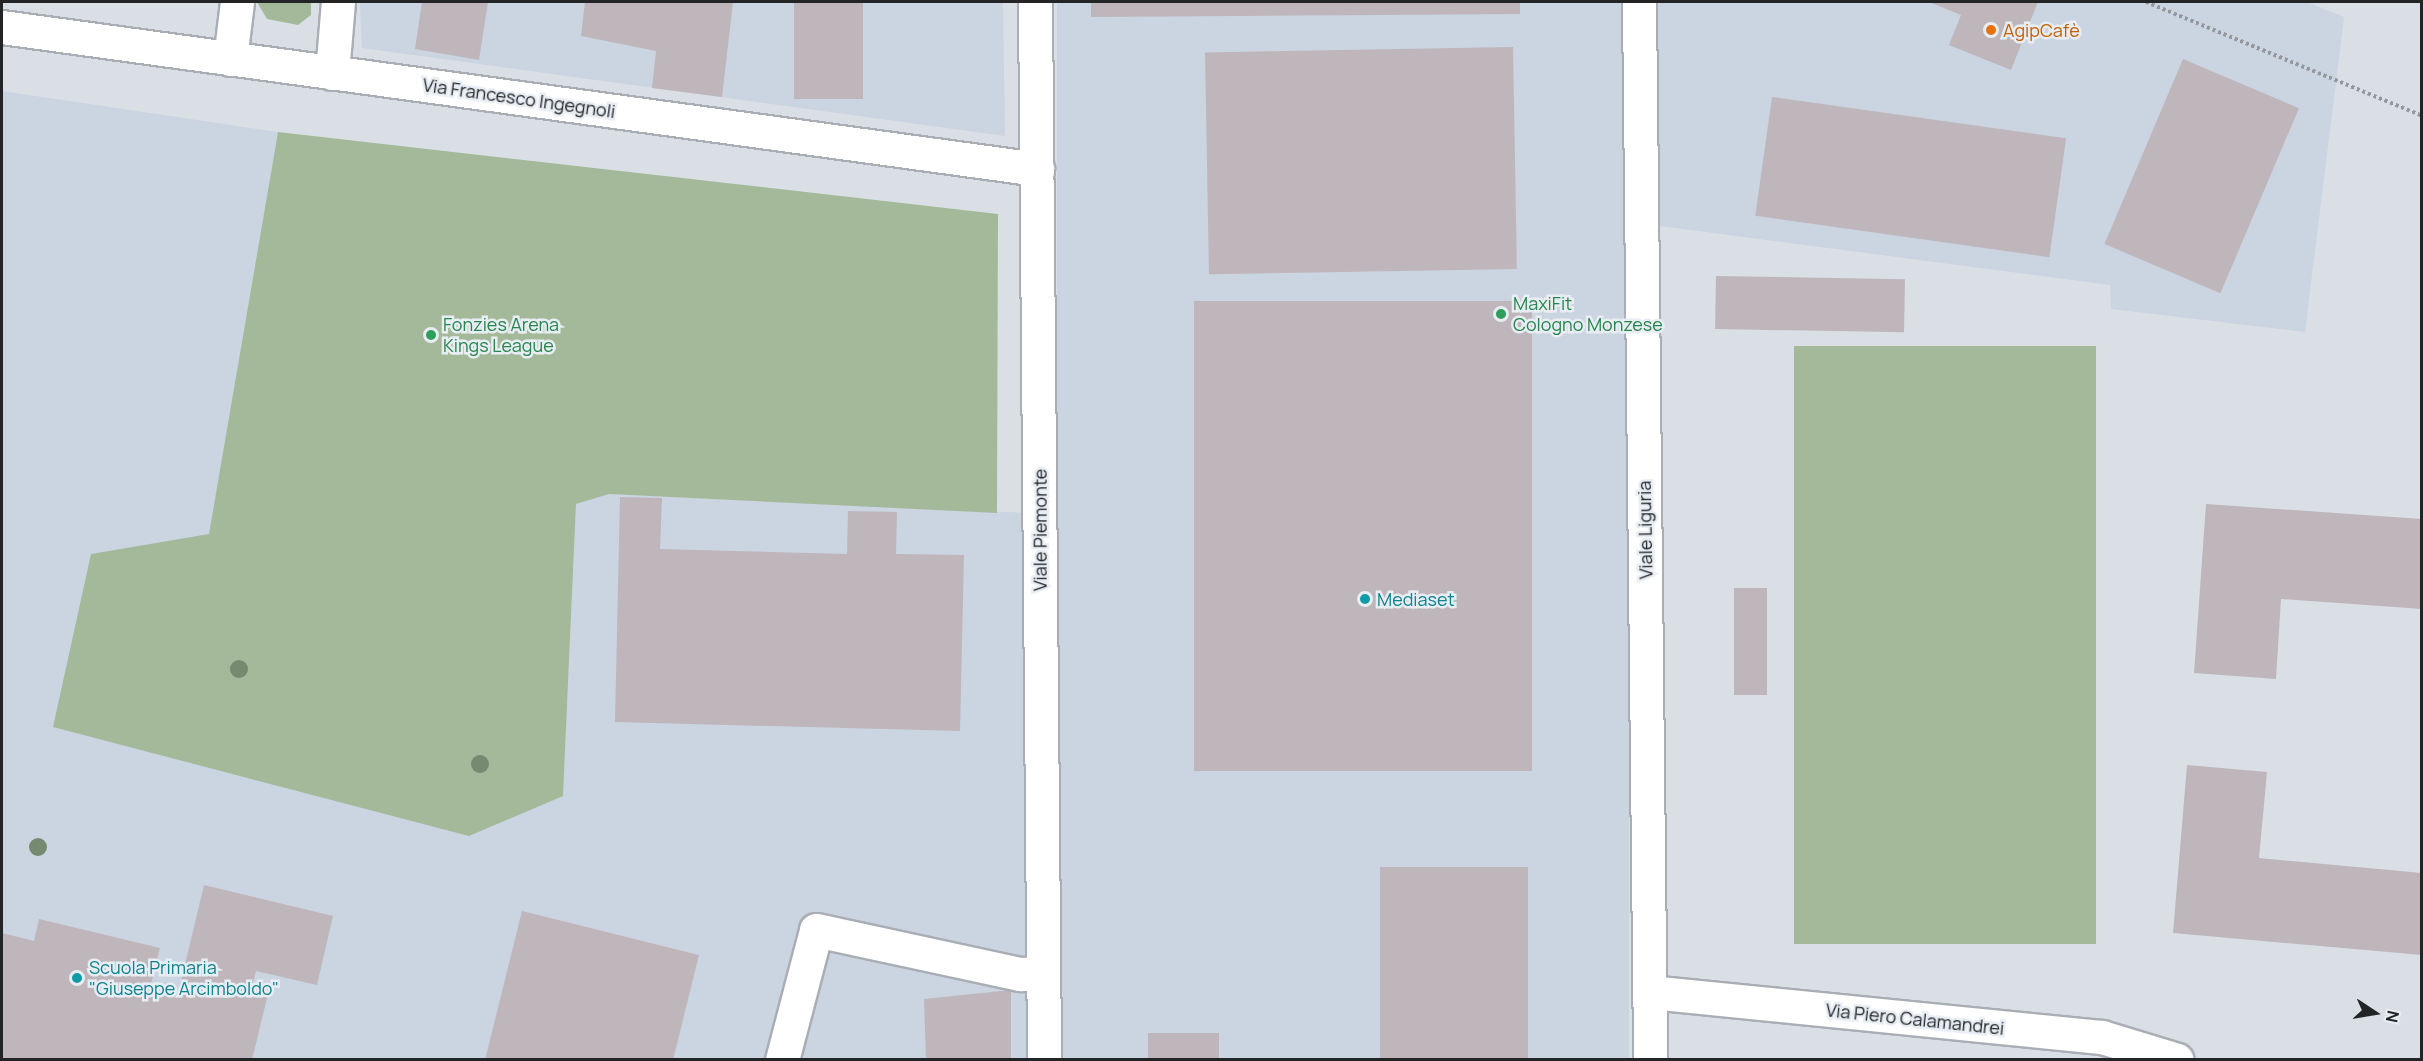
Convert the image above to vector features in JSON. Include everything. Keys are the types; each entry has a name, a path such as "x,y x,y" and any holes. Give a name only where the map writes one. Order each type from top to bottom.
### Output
{"street":[{"path":"230,58 237,2"},
{"path":"332,73 338,2"},
{"name":"Viale Piemonte","path":"1035,2 1044,1059"},
{"name":"Viale Liguria","path":"1639,2 1650,1059"},
{"name":"Via Francesco Ingegnoli","path":"2,27 1037,169"},
{"path":"782,1059 816,930 1020,974 1044,973"},
{"name":"Via Piero Calamandrei","path":"1650,992 2102,1037 2177,1059"}],"path":[{"path":"2146,2 2421,116"}],"shaded area":[{"path":"360,2 1003,2 1005,136 362,48"},
{"path":"1057,2 1629,2 1629,1059 1057,1059"},
{"path":"1650,2 2307,2 2344,17 2305,332 2111,309 2110,285 1652,225"},
{"path":"2,91 278,132 209,535 91,554 563,796 576,504 609,494 1028,513 1032,1059 2,1059"}],"green space":[{"path":"257,2 311,2 311,15 298,25 267,19"},
{"name":"Fonzies Arena Kings League","path":"278,132 998,214 997,513 609,494 576,504 563,796 469,836 53,727 91,554 209,534"},
{"path":"1794,346 2096,346 2096,944 1794,944"}],"building":[{"path":"422,2 488,2 479,60 415,49"},
{"path":"585,2 733,2 722,97 652,88 656,51 581,36"},
{"path":"794,2 863,2 863,99 794,99"},
{"path":"1091,2 1520,2 1520,14 1091,17"},
{"name":"AgipCafè","path":"1929,2 2038,2 2011,70 1949,45 1961,15"},
{"path":"1513,47 1517,269 1209,274 1205,52"},
{"path":"2183,59 2299,108 2220,293 2104,244"},
{"path":"1772,97 2066,138 2049,257 1755,216"},
{"path":"1716,276 1905,279 1904,332 1715,329"},
{"path":"1194,301 1532,301 1532,771 1194,771"},
{"path":"620,497 662,498 660,549 847,554 848,511 897,512 896,554 964,555 960,731 615,722"},
{"path":"2206,504 2422,519 2422,609 2281,599 2276,679 2194,673"},
{"path":"1734,588 1767,588 1767,695 1734,695"},
{"path":"2187,765 2267,772 2259,858 2422,873 2422,955 2173,933"},
{"path":"1380,867 1528,867 1528,1060 1380,1060"},
{"name":"Scuola Primaria \"Giuseppe Arcimboldo\"","path":"204,885 333,916 317,985 256,971 251,990 268,994 252,1060 2,1060 2,933 34,941 39,919 160,948 149,992 177,998"},
{"path":"522,911 699,955 673,1060 485,1060"},
{"path":"1011,990 1011,1060 926,1060 924,999"},
{"path":"1148,1033 1219,1033 1219,1060 1148,1060"}],"place":[{"name":"AgipCafè","path":"1991,30"},
{"name":"MaxiFit Cologno Monzese","path":"1501,314"},
{"name":"Fonzies Arena Kings League","path":"431,335"},
{"name":"Mediaset","path":"1365,599"},
{"name":"Scuola Primaria \"Giuseppe Arcimboldo\"","path":"77,978"}]}
